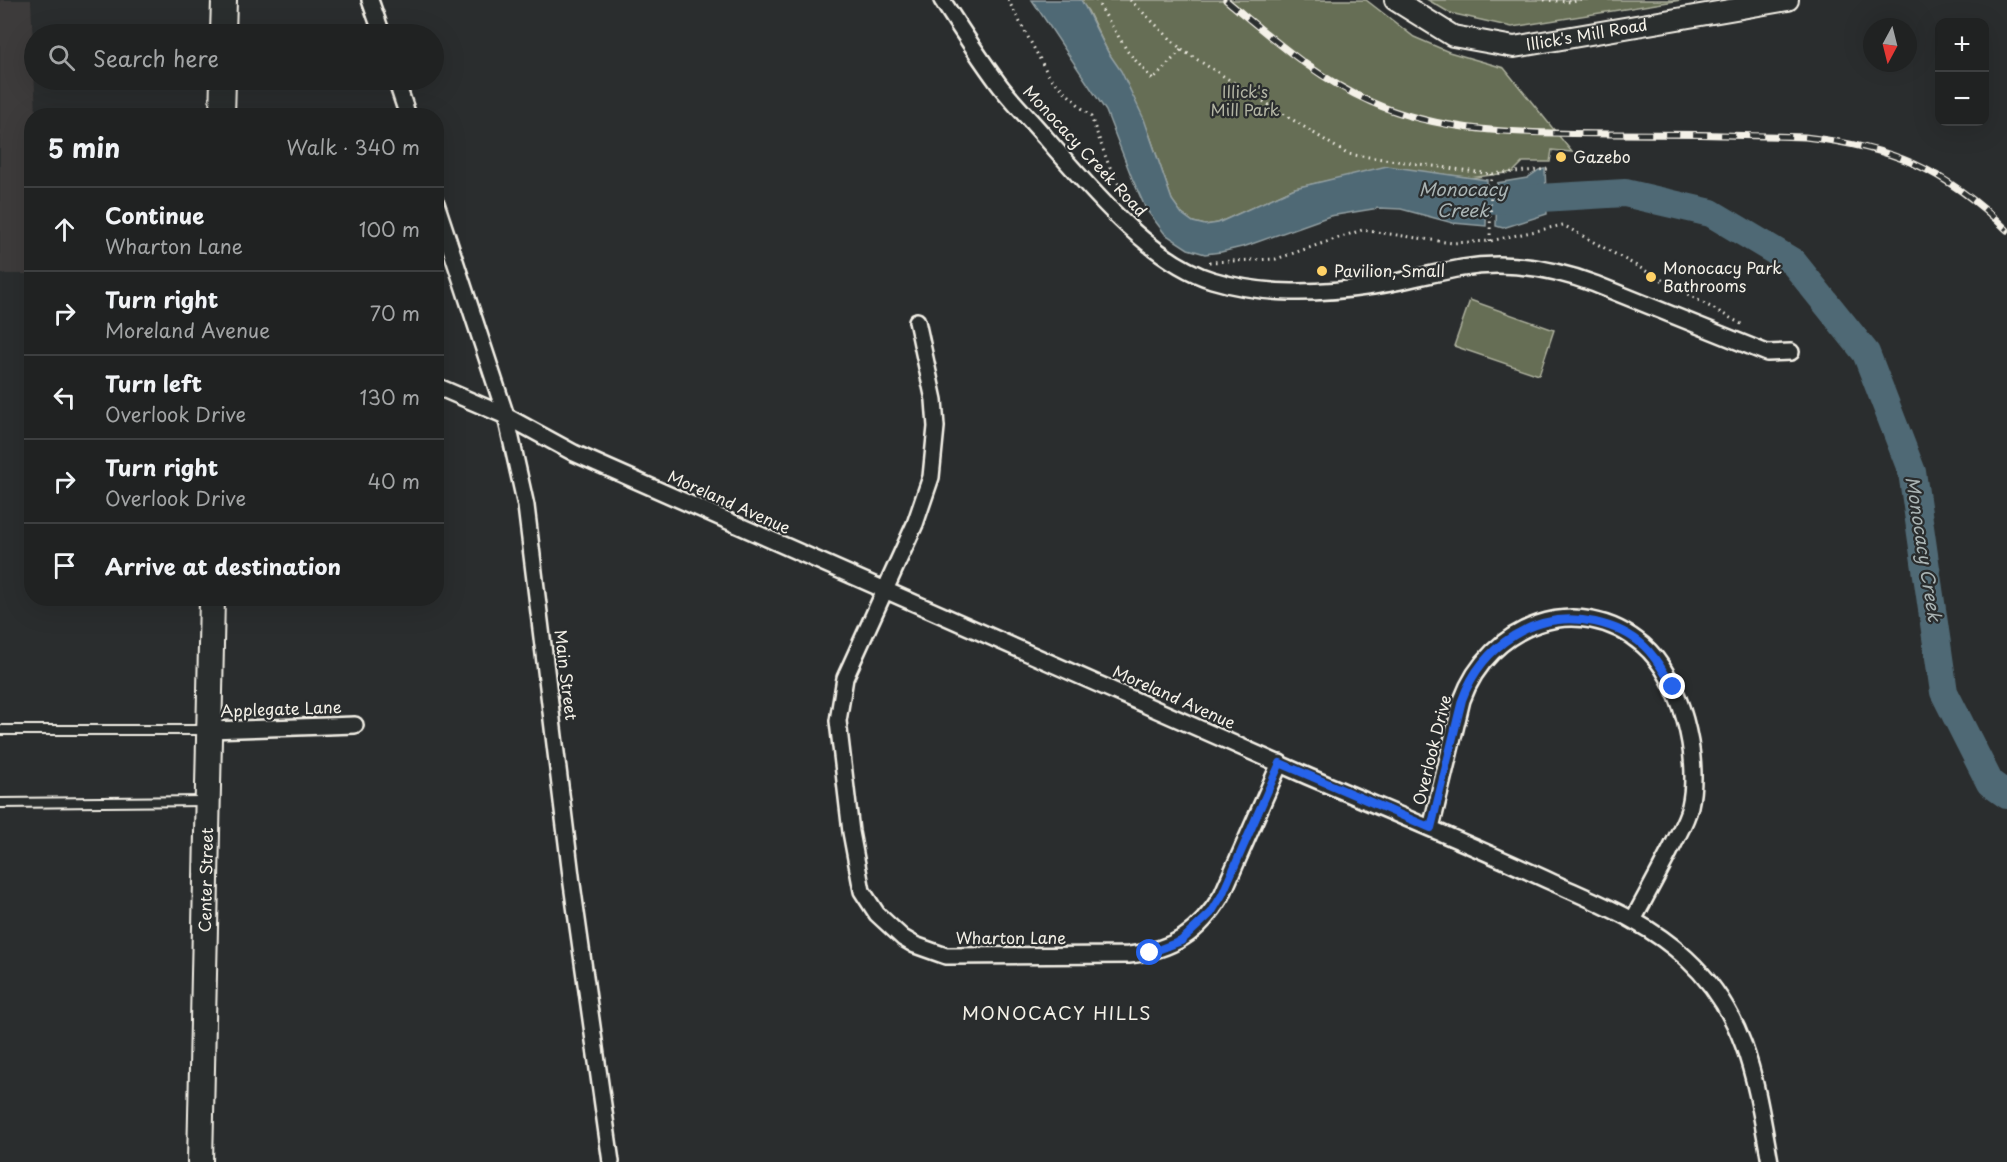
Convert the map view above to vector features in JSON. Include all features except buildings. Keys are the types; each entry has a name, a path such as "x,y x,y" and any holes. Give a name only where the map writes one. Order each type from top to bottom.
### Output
{"main road":[{"path":"223,24 224,0"},
{"path":"222,108 223,90"},
{"name":"Center Street","path":"200,1162 212,606"}],"street":[{"path":"370,0 378,24"},
{"name":"Monocacy Creek Road","path":"942,0 999,85 1082,180 1139,236 1172,262 1196,274 1260,291 1328,292 1389,284 1465,268 1500,265 1540,268 1569,274 1767,353 1791,352"},
{"name":"Illick's Mill Road","path":"1395,0 1453,36 1514,47 1788,0"},
{"path":"399,90 405,108"},
{"name":"Main Street","path":"444,227 506,416 526,506 572,884 611,1162"},
{"name":"Wharton Lane","path":"917,321 934,400 936,427 931,477 886,591 845,678 838,721 851,832 862,891 877,914 903,938 915,945 946,956 1129,956 1150,953 1181,941 1211,913 1222,895 1280,763"},
{"name":"Moreland Avenue","path":"444,389 506,416 574,453 1474,846 1633,920 1674,946 1690,961 1718,994 1730,1015 1745,1046 1757,1088 1770,1162"},
{"name":"Overlook Drive","path":"1431,828 1462,700 1469,681 1485,657 1521,630 1538,623 1567,618 1608,625 1624,632 1643,645 1655,657 1673,687 1693,762 1690,806 1683,825 1633,920"},
{"name":"Applegate Lane","path":"209,730 355,725"}],"lane":[{"path":"0,730 209,730"},
{"path":"0,803 207,801"}],"path":[{"path":"1008,0 1049,76 1091,117 1107,163 1130,206"},
{"path":"1096,0 1128,52 1153,80 1182,50"},
{"path":"1130,0 1182,50 1347,154 1491,174 1549,169"},
{"path":"1544,0 1572,2 1581,0"},
{"path":"1490,241 1491,174"},
{"path":"1201,261 1276,259 1362,230 1452,243 1490,241 1563,225 1743,326"}],"shaded area":[{"path":"0,0 31,0 32,24 24,24 24,90 35,90 36,108 24,108 24,274 0,274"}],"green space":[{"name":"Illick's Mill Park","path":"1080,0 1366,0 1414,37 1449,52 1504,68 1572,152 1552,150 1550,162 1523,162 1513,172 1470,178 1389,167 1295,188 1218,223 1205,225 1193,222 1182,214 1172,200 1149,133 1126,82"},
{"path":"1428,0 1681,0 1512,27 1450,13"},
{"path":"1470,300 1554,330 1539,375 1454,346"}],"water":[{"name":"Monocacy Creek","path":"1032,0 1081,0 1108,52 1121,71 1144,119 1172,200 1182,214 1193,222 1205,225 1218,223 1295,188 1387,166 1487,180 1486,226 1453,223 1401,209 1379,208 1330,216 1246,246 1221,252 1205,254 1188,249 1165,234 1146,209 1106,111"},
{"name":"Monocacy Creek","path":"1545,169 1547,214 1503,228 1496,226 1497,183 1527,178"}],"waterway":[{"name":"Monocacy Creek","path":"1449,199 1506,200 1625,193 1711,213 1793,262 1866,353 1912,472 1944,692 1990,783 2007,795"}],"railway":[{"path":"1226,0 1313,69 1351,92 1399,113 1459,126 1521,132 1781,136 1836,141 1890,154 1915,164 1961,191 2007,230"}],"place":[{"name":"Gazebo","path":"1561,157"},
{"name":"Pavilion, Small","path":"1322,271"},
{"name":"Monocacy Park Bathrooms","path":"1651,277"}],"district":[{"name":"MONOCACY HILLS","path":"1057,1014"}],"route":[{"path":"1150,953 1181,941 1211,913 1222,895 1280,763 1431,828 1462,700 1469,681 1485,657 1521,630 1538,623 1567,618 1608,625 1624,632 1643,645 1655,657 1673,687"}]}
